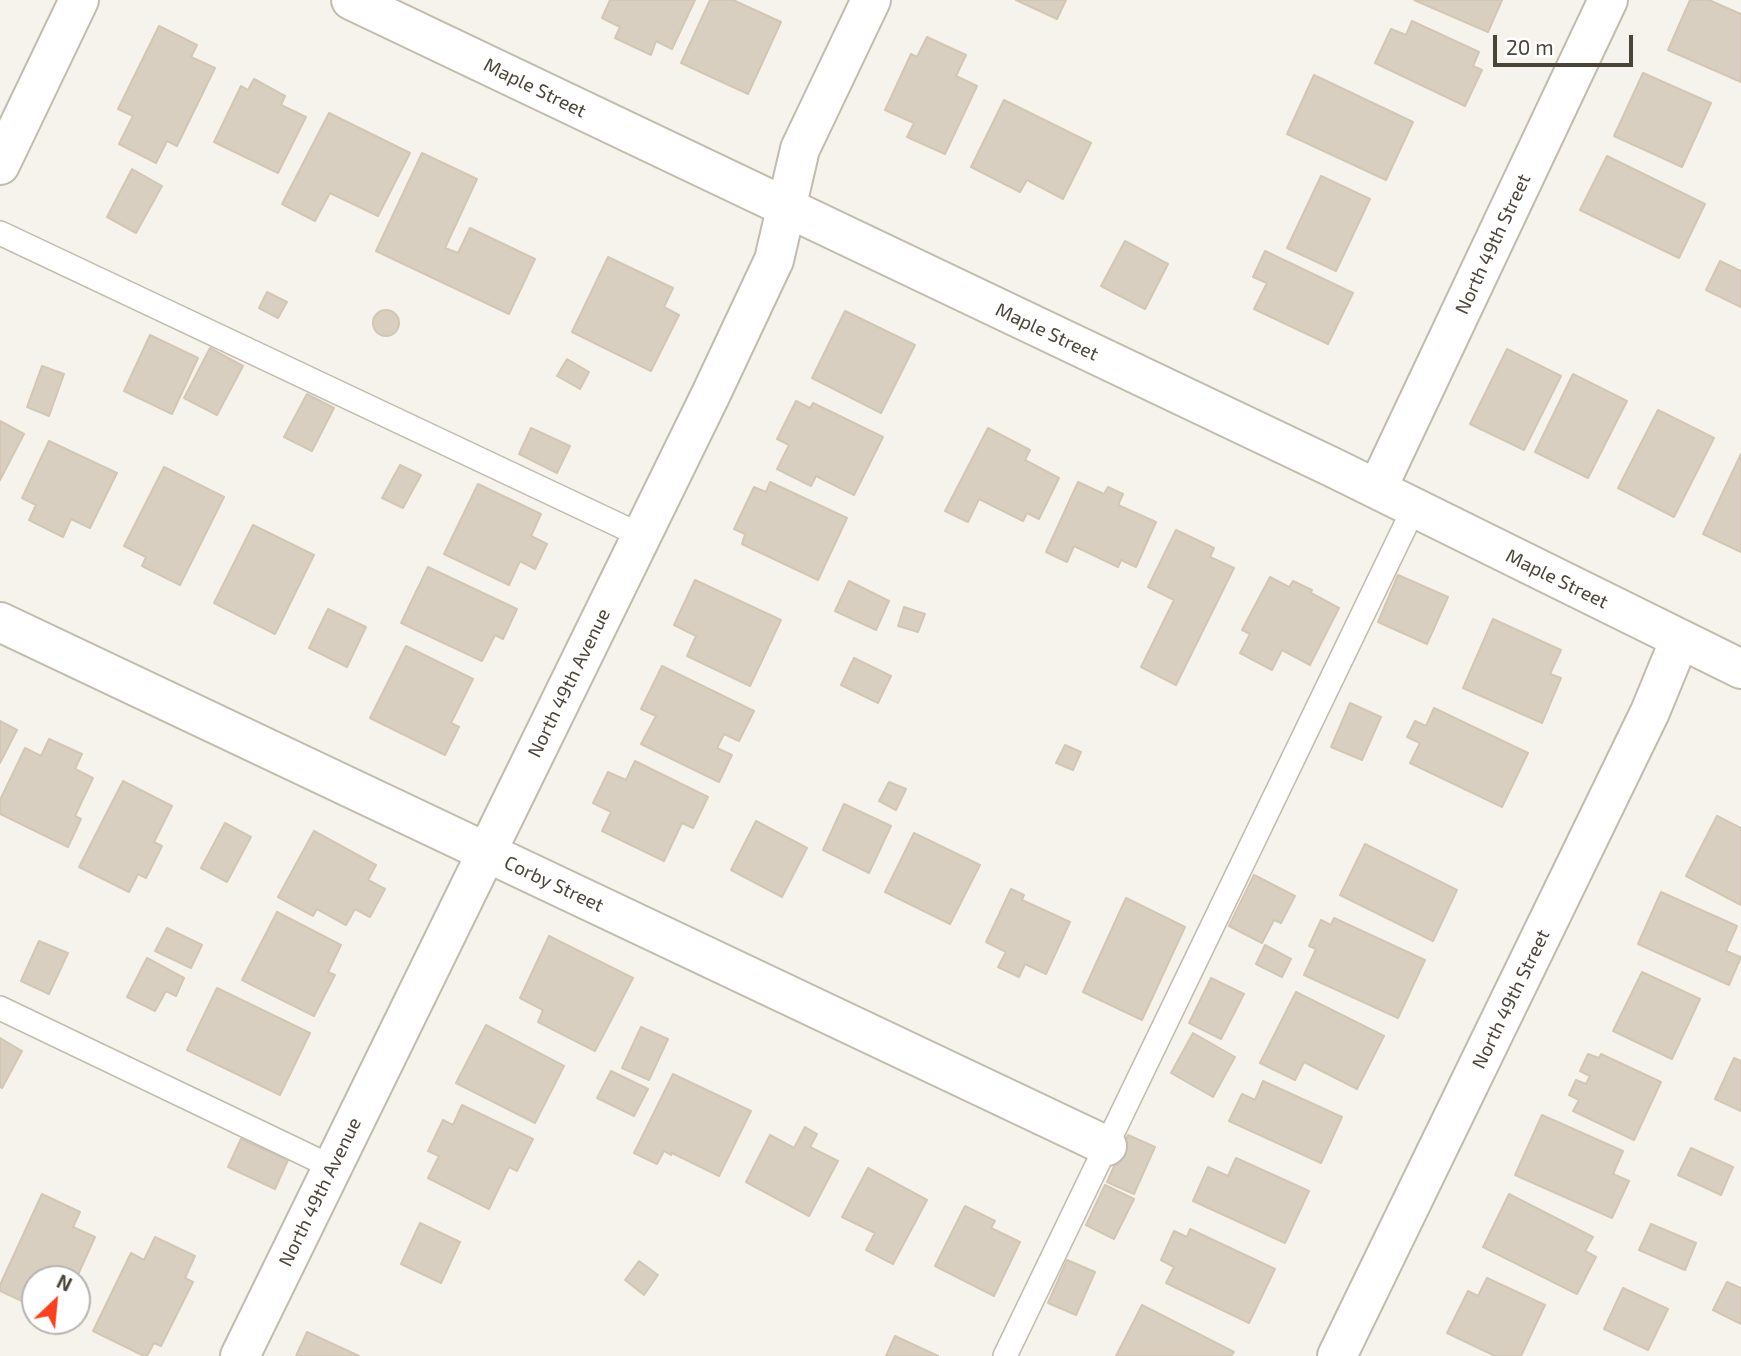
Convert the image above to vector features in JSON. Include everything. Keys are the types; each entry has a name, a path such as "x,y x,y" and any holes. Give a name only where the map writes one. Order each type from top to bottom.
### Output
{"street":[{"path":"0,164 79,0"},
{"name":"Maple Street","path":"351,0 1377,489 1741,669"},
{"name":"North 49th Avenue","path":"240,1356 642,536 774,260 800,149 871,0"},
{"name":"North 49th Street","path":"1377,489 1608,0"},
{"name":"Corby Street","path":"0,622 1107,1146"},
{"name":"North 49th Street","path":"1337,1356 1650,712 1680,639"}],"lane":[{"path":"0,233 642,536"},
{"path":"1005,1356 1414,508"},
{"path":"0,1008 332,1167"}],"building":[{"path":"610,0 695,0 672,49 656,41 651,55 615,38 620,27 602,18"},
{"path":"710,0 733,0 781,22 748,94 681,63"},
{"path":"1016,0 1066,0 1057,19"},
{"path":"1414,0 1502,0 1488,32"},
{"path":"1690,0 1709,0 1741,14 1741,82 1668,50"},
{"path":"1412,21 1479,52 1473,66 1482,70 1465,106 1375,63 1391,29 1406,35"},
{"path":"159,26 197,45 191,57 215,68 177,146 167,141 156,163 119,144 133,116 118,109"},
{"path":"927,37 966,55 956,76 977,86 945,154 907,137 914,123 885,110 911,54 917,57"},
{"path":"1643,73 1711,103 1682,167 1614,136"},
{"path":"1314,75 1413,122 1386,180 1287,134"},
{"path":"254,79 285,96 281,105 306,117 278,173 214,142 241,86 248,90"},
{"path":"1004,100 1091,143 1063,199 1027,180 1020,192 971,167"},
{"path":"329,113 410,153 378,216 330,193 315,221 282,204"},
{"path":"422,153 477,179 445,248 458,253 470,228 535,259 509,314 376,251"},
{"path":"1607,156 1705,204 1679,258 1580,210"},
{"path":"132,169 162,186 136,233 107,217"},
{"path":"1321,176 1370,199 1336,271 1287,248"},
{"path":"1125,241 1168,264 1145,309 1101,286"},
{"path":"1265,251 1353,293 1328,344 1254,309 1267,283 1253,277"},
{"path":"608,257 673,288 664,307 679,315 651,371 572,332"},
{"path":"1720,261 1741,271 1741,307 1706,290"},
{"path":"267,292 287,302 278,318 259,308"},
{"path":"386,310 395,314 399,323 395,332 386,336 377,332 373,323 377,314"},
{"path":"845,311 915,345 881,413 812,378"},
{"path":"150,335 198,358 172,414 124,391"},
{"path":"210,348 243,366 217,415 184,398"},
{"path":"1507,349 1561,376 1524,450 1470,424"},
{"path":"567,359 589,372 580,389 557,376"},
{"path":"42,366 64,374 49,416 27,407"},
{"path":"1573,374 1627,401 1588,478 1535,452"},
{"path":"307,394 334,408 312,451 284,437"},
{"path":"796,401 810,408 813,403 883,437 854,495 816,476 811,486 777,469 789,445 777,439"},
{"path":"1658,410 1714,438 1674,517 1618,488"},
{"path":"0,421 24,434 0,480"},
{"path":"531,428 570,446 557,473 519,454"},
{"path":"988,428 1030,450 1025,460 1059,478 1039,519 1027,513 1023,521 979,499 968,522 945,511"},
{"path":"49,441 117,473 90,528 71,519 63,537 29,520 36,505 22,498"},
{"path":"1741,454 1741,552 1703,534"},
{"path":"400,465 421,475 403,508 382,498"},
{"path":"164,467 224,497 180,585 142,566 146,557 124,546"},
{"path":"770,482 847,518 818,580 742,544 745,534 734,529 754,487 766,492"},
{"path":"1078,482 1104,494 1108,487 1123,494 1118,505 1156,522 1136,567 1121,560 1118,567 1074,546 1067,562 1046,552"},
{"path":"478,484 541,514 531,536 547,544 535,569 520,561 509,585 444,554"},
{"path":"253,525 314,555 275,634 214,603"},
{"path":"1176,530 1214,548 1210,557 1234,568 1176,685 1141,667 1174,600 1148,587"},
{"path":"428,567 517,609 503,639 495,635 482,661 401,623"},
{"path":"1398,575 1448,597 1427,644 1378,622"},
{"path":"1270,577 1289,587 1293,581 1339,608 1310,665 1282,650 1272,670 1240,653 1250,634 1242,630"},
{"path":"695,580 781,620 750,686 687,656 696,636 674,625"},
{"path":"849,581 889,601 876,630 835,611"},
{"path":"904,607 925,614 918,632 898,626"},
{"path":"328,609 366,627 347,667 309,648"},
{"path":"1493,619 1561,650 1550,674 1561,678 1542,723 1463,688"},
{"path":"406,646 473,679 451,723 459,727 445,755 370,718"},
{"path":"854,658 891,676 878,703 841,685"},
{"path":"662,666 754,711 739,741 724,734 717,748 732,755 719,782 641,744 656,716 641,709"},
{"path":"1350,703 1381,717 1362,760 1331,747"},
{"path":"1434,708 1528,753 1502,807 1410,763 1420,743 1407,737 1415,721 1426,726"},
{"path":"0,721 17,730 0,763"},
{"path":"49,739 82,754 75,769 93,778 75,816 81,819 68,847 0,814 0,800 25,748 41,756"},
{"path":"1065,745 1081,752 1073,770 1056,763"},
{"path":"635,761 708,797 693,828 682,823 664,861 602,831 611,812 593,803 608,772 626,780"},
{"path":"123,781 172,806 154,842 162,846 146,878 138,874 129,892 79,867"},
{"path":"889,782 906,789 896,810 879,801"},
{"path":"844,804 891,826 869,873 823,850"},
{"path":"1717,816 1741,828 1741,905 1686,876"},
{"path":"756,821 807,848 782,897 731,870"},
{"path":"225,823 251,837 227,882 201,868"},
{"path":"314,831 376,865 368,880 385,889 370,917 355,909 346,925 317,909 313,916 278,897"},
{"path":"914,833 980,865 950,924 885,892"},
{"path":"1365,844 1457,890 1433,941 1340,895"},
{"path":"1254,875 1295,896 1281,923 1274,920 1262,943 1229,926"},
{"path":"1011,889 1024,895 1022,900 1070,922 1046,974 1025,964 1019,977 998,967 1006,952 986,942"},
{"path":"1661,892 1737,926 1726,951 1741,957 1729,985 1638,944"},
{"path":"1126,898 1185,927 1142,1020 1083,992"},
{"path":"277,912 341,945 328,972 335,975 314,1016 242,980"},
{"path":"1334,918 1425,960 1398,1018 1304,975 1316,949 1309,946 1321,920 1331,925"},
{"path":"167,928 202,945 191,968 155,951"},
{"path":"549,936 633,978 595,1051 538,1022 543,1010 520,998"},
{"path":"39,941 68,953 49,994 21,981"},
{"path":"1265,945 1291,959 1282,977 1256,964"},
{"path":"147,958 184,978 176,996 166,991 155,1011 127,997"},
{"path":"1642,972 1700,999 1672,1059 1613,1031"},
{"path":"1211,978 1244,994 1221,1039 1189,1023"},
{"path":"217,988 310,1033 280,1095 187,1050"},
{"path":"1296,992 1384,1036 1357,1089 1304,1062 1295,1080 1260,1063"},
{"path":"486,1025 564,1066 535,1123 456,1083"},
{"path":"641,1027 668,1039 649,1080 622,1068"},
{"path":"1193,1033 1235,1057 1213,1097 1171,1073"},
{"path":"0,1038 22,1051 2,1088 0,1087"},
{"path":"1588,1054 1599,1058 1601,1054 1661,1082 1634,1140 1573,1111 1579,1100 1569,1095 1576,1080 1586,1084 1590,1076 1580,1071"},
{"path":"1734,1058 1741,1061 1741,1111 1715,1099"},
{"path":"611,1071 648,1089 634,1116 597,1098"},
{"path":"673,1074 751,1111 719,1176 672,1153 671,1155 664,1151 657,1164 634,1153"},
{"path":"1263,1081 1342,1117 1321,1163 1229,1121 1242,1094 1255,1100"},
{"path":"462,1105 533,1139 517,1171 509,1167 489,1209 428,1178 439,1156 428,1151 443,1120 453,1125"},
{"path":"1542,1115 1623,1151 1613,1174 1629,1181 1612,1218 1515,1175"},
{"path":"805,1127 817,1134 810,1147 838,1161 809,1216 746,1182 770,1135 794,1148"},
{"path":"1128,1135 1155,1147 1134,1194 1107,1182"},
{"path":"241,1139 288,1160 275,1189 228,1167"},
{"path":"1691,1148 1733,1167 1721,1195 1678,1175"},
{"path":"1236,1158 1309,1191 1285,1243 1193,1201 1208,1167 1228,1176"},
{"path":"868,1168 927,1200 893,1264 866,1250 875,1233 842,1217"},
{"path":"1105,1185 1134,1199 1114,1239 1086,1225"},
{"path":"42,1194 80,1212 73,1227 95,1237 82,1265 21,1265 21,1301 0,1291 0,1285"},
{"path":"1509,1194 1593,1237 1585,1251 1596,1257 1577,1294 1483,1247"},
{"path":"965,1206 995,1221 991,1228 1020,1242 994,1296 935,1266"},
{"path":"420,1223 460,1242 441,1283 401,1264"},
{"path":"1651,1224 1696,1243 1685,1270 1639,1250"},
{"path":"1190,1229 1275,1269 1249,1323 1166,1283 1174,1267 1161,1260 1174,1231 1187,1237"},
{"path":"155,1237 195,1256 185,1278 193,1282 161,1346 154,1343 147,1356 144,1356 93,1331 131,1253 144,1260"},
{"path":"1067,1260 1095,1272 1076,1315 1048,1303"},
{"path":"639,1261 658,1275 644,1295 625,1280"},
{"path":"1487,1278 1545,1305 1521,1356 1495,1356 1447,1333 1468,1291 1478,1296"},
{"path":"1727,1282 1741,1288 1741,1324 1713,1310"},
{"path":"1623,1288 1668,1309 1648,1350 1604,1329"},
{"path":"1142,1305 1234,1352 1231,1356 1116,1356"},
{"path":"307,1332 359,1356 296,1356"},
{"path":"895,1336 938,1356 886,1356"}]}
